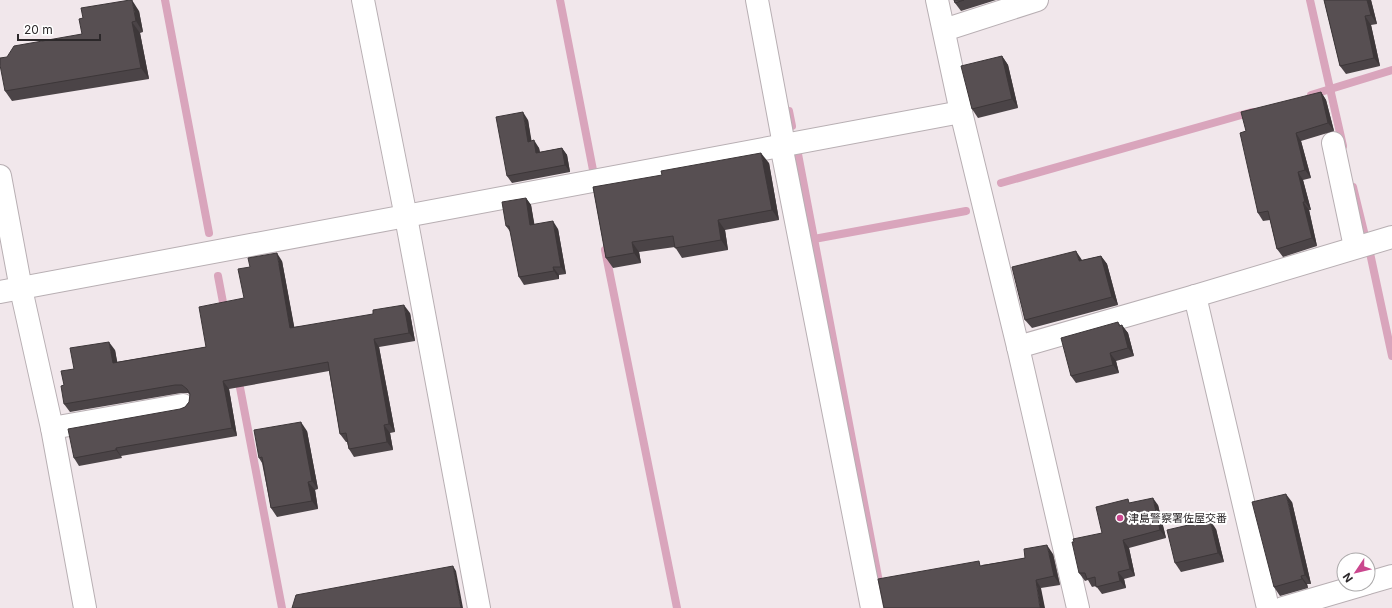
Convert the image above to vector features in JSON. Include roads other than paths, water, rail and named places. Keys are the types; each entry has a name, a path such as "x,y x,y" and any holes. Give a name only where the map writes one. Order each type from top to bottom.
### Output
{"street":[{"path":"363,0 406,217 479,608"},
{"path":"756,0 784,145 785,163 872,608"},
{"path":"937,0 961,112 1018,347 1078,608"},
{"path":"944,30 1037,0"},
{"path":"10,290 961,112"},
{"path":"1333,143 1355,247"},
{"path":"0,176 10,290 52,428 85,608"},
{"path":"1018,347 1196,296 1392,237"},
{"path":"1196,296 1268,608"},
{"path":"52,428 183,405"},
{"path":"1376,581 1392,576"},
{"path":"1283,608 1339,592"}],"waterway":[{"path":"165,0 209,233"},
{"path":"560,0 593,170"},
{"path":"1310,0 1343,146"},
{"path":"1311,95 1392,70"},
{"path":"789,111 792,126"},
{"path":"1001,183 1252,112"},
{"path":"798,154 879,582"},
{"path":"1353,187 1365,236"},
{"path":"814,239 966,211"},
{"path":"605,250 677,608"},
{"path":"1370,253 1392,356"},
{"path":"218,276 225,313"},
{"path":"238,377 282,608"}],"place":[{"name":"津島警察署佐屋交番","path":"1120,518"}]}
